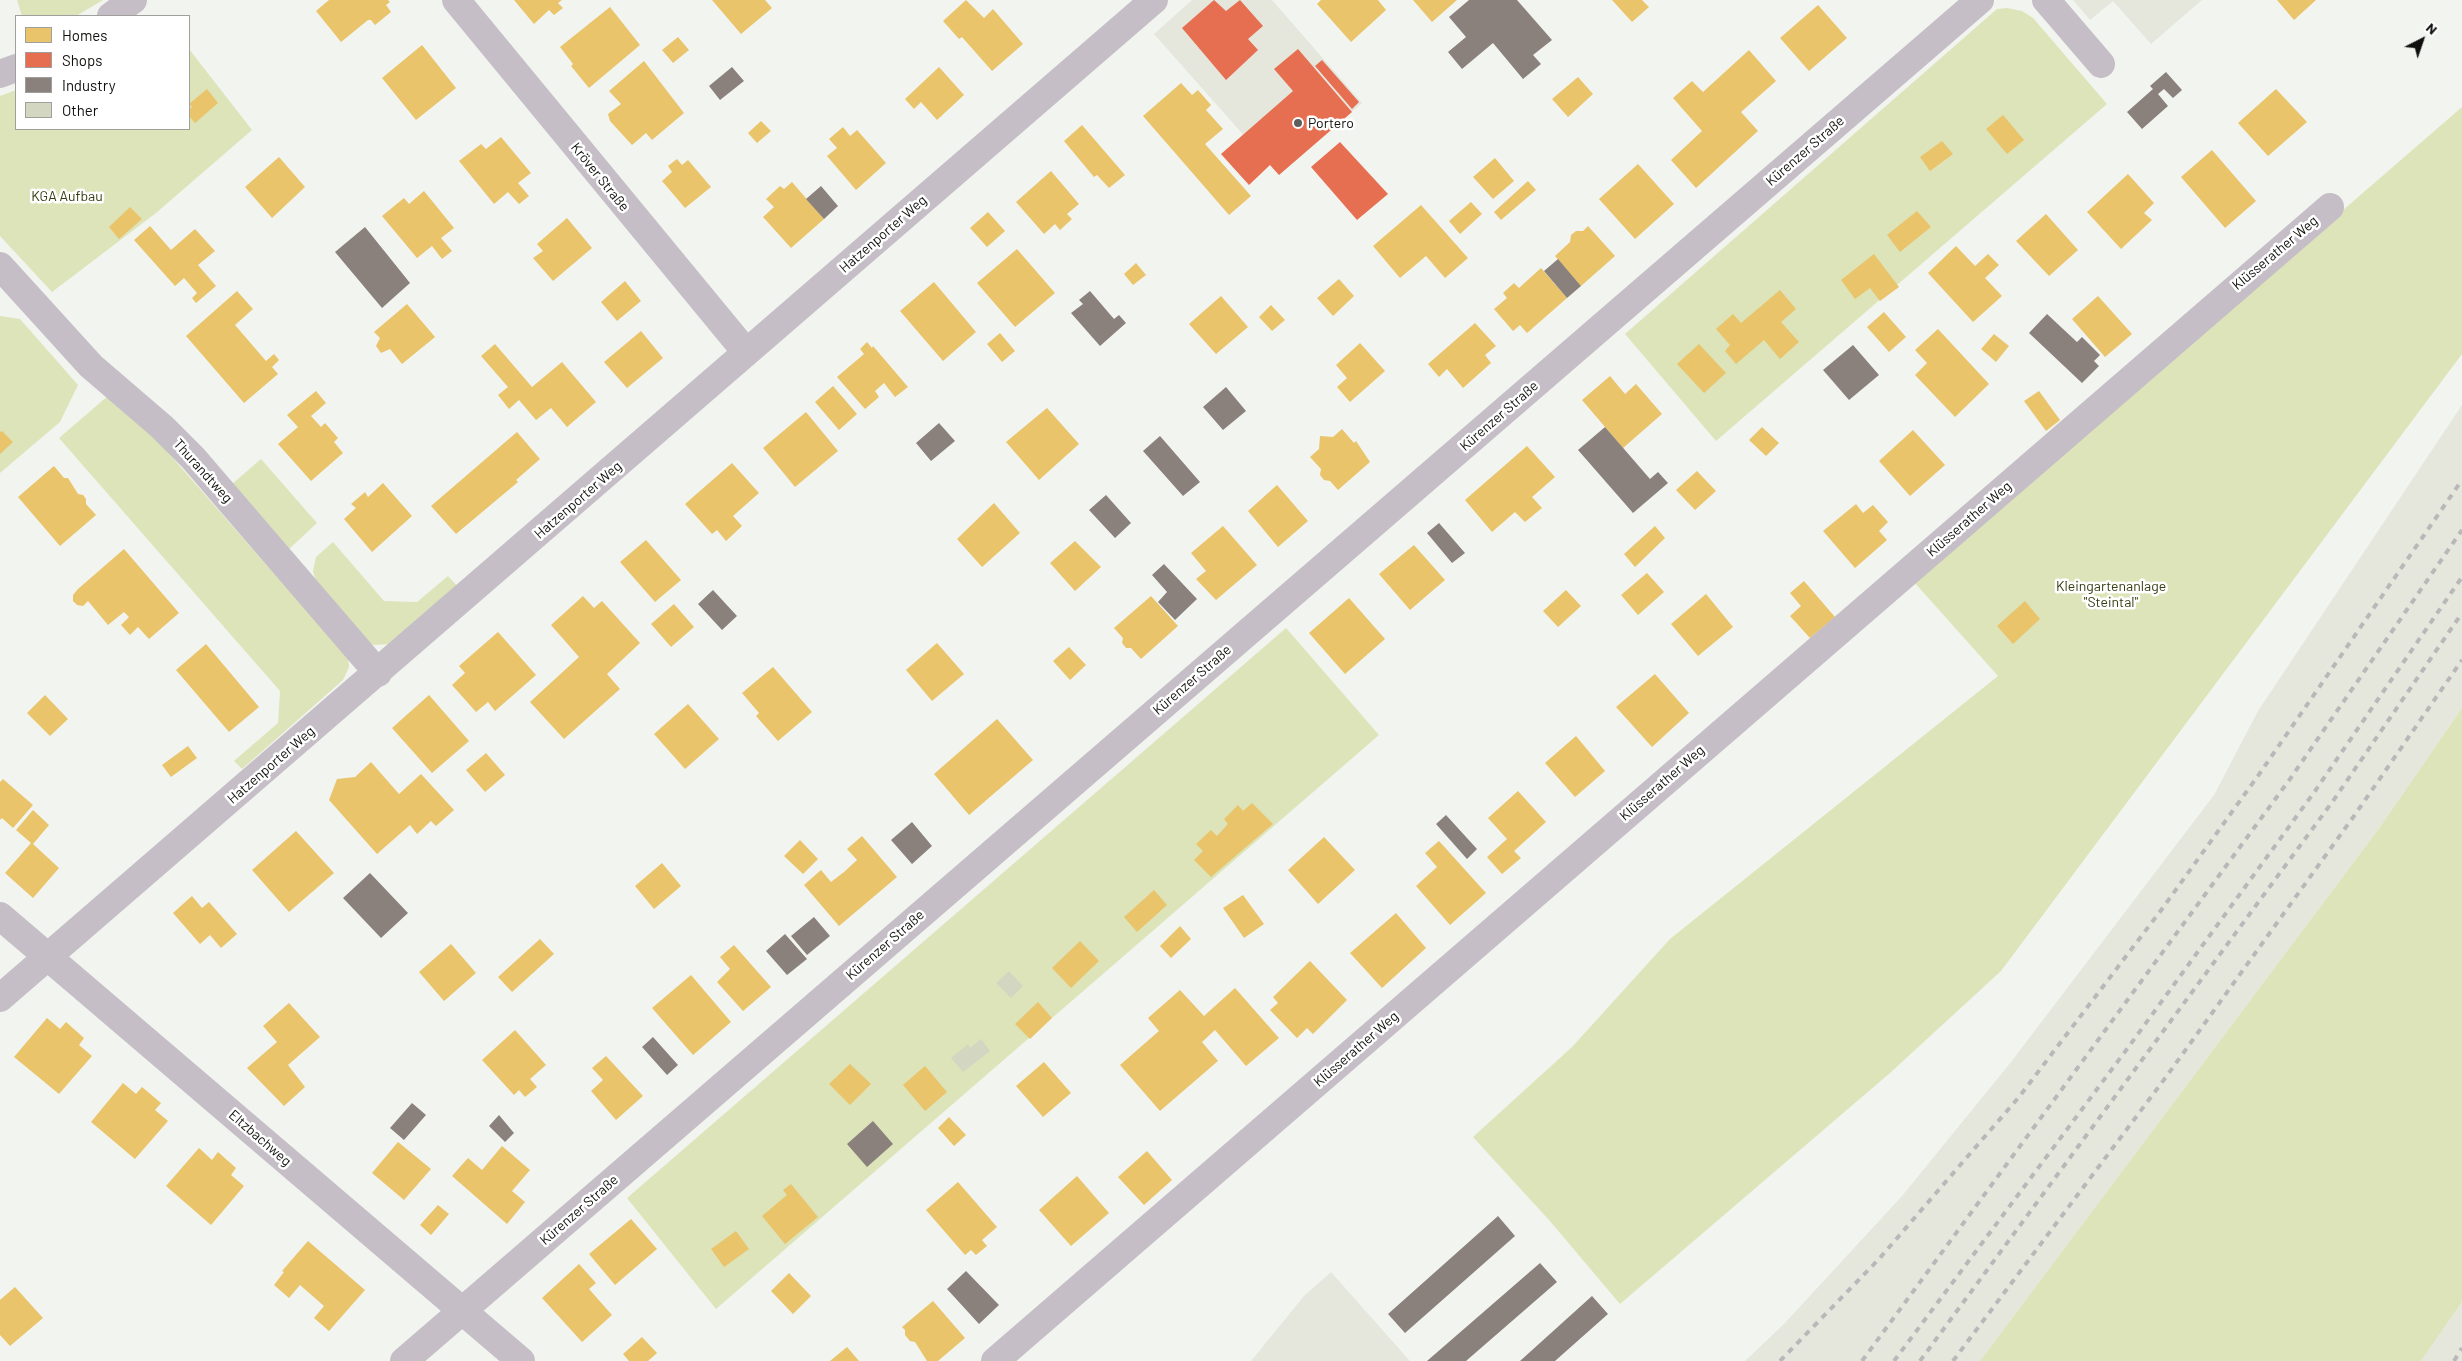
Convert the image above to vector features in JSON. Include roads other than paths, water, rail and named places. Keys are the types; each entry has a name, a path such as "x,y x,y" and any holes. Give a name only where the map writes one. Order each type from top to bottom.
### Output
{"street":[{"path":"112,15 133,0"},
{"name":"Kröver Straße","path":"456,0 746,352"},
{"name":"Hatzenporter Weg","path":"0,998 1154,0"},
{"name":"Kürenzer Straße","path":"404,1361 1980,0"},
{"path":"2046,0 2101,64"},
{"path":"0,74 15,68"},
{"name":"Klüsserather Weg","path":"996,1361 2330,207"},
{"name":"Thurandtweg","path":"4,280 91,366 162,427 193,458 378,673"},
{"name":"Eltzbachweg","path":"0,916 521,1361"}],"railway":[{"path":"1780,1361 1879,1259 2019,1097 2162,909 2260,773 2462,480"},
{"path":"1862,1361 2290,779 2462,530"},
{"path":"1894,1361 2127,1049 2315,791 2462,577"},
{"path":"1920,1361 2333,801 2462,613"},
{"path":"1953,1361 2166,1077 2354,816 2462,660"},
{"path":"2454,1361 2462,1348"}],"place":[{"name":"Portero","path":"1298,123"}],"park label":[{"name":"KGA Aufbau","path":"67,196"},
{"name":"Kleingartenanlage \"Steintal\"","path":"2111,594"}]}
